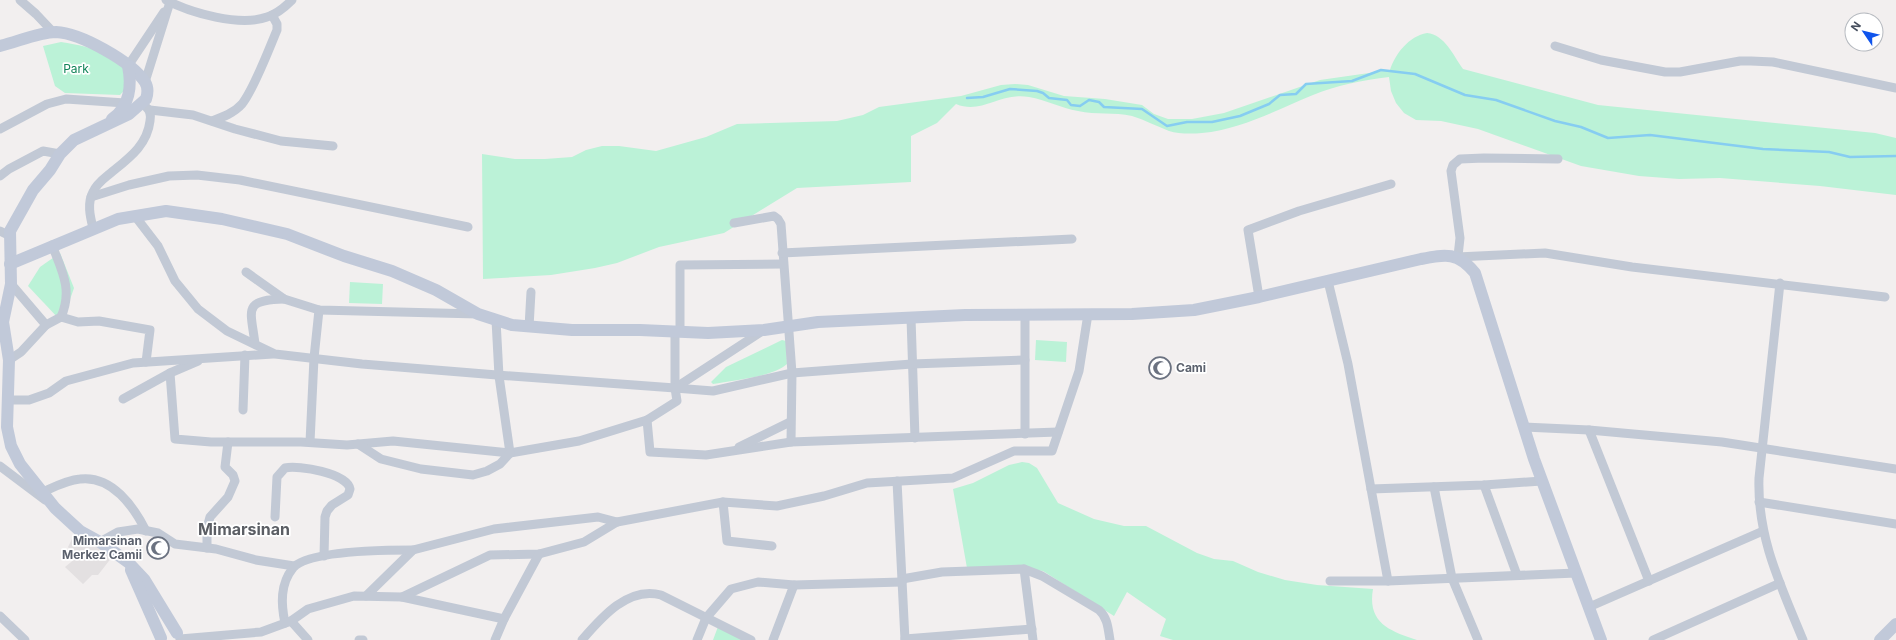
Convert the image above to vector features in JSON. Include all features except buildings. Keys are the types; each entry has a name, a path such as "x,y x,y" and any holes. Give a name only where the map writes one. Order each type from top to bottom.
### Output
{"street":[{"path":"20,0 53,32"},
{"path":"169,1 207,15 249,21 272,15 283,9 292,0"},
{"path":"104,125 115,117 125,103 129,93 131,80 128,66 169,1"},
{"path":"93,228 90,213 91,197 99,183 134,154 143,142 149,130 151,117 146,107 147,94 145,82 169,1"},
{"path":"212,121 233,111 241,104 250,89 277,30 277,24 272,15"},
{"path":"0,46 40,34 53,32 72,35 109,51 145,82"},
{"path":"1555,46 1601,60 1665,72 1680,72 1740,61 1773,62 1896,88"},
{"path":"0,128 47,104 66,99 125,103"},
{"path":"55,508 20,464 11,446 7,427 9,360 3,322 3,309 11,284 10,264 5,233 10,231 33,190 50,170 60,154 74,140 146,107 193,115 281,140 333,146"},
{"path":"0,176 9,169 43,151 60,154"},
{"path":"1458,257 1460,238 1451,171 1455,163 1460,159 1484,158 1558,159"},
{"path":"91,197 129,184 169,176 197,175 240,180 468,227"},
{"path":"1260,297 1248,230 1299,211 1391,184"},
{"path":"10,264 52,245 118,219 166,211 222,219 287,234 344,256 392,271 436,290 478,314 512,325 572,330 708,333 764,330 818,322 1025,314 1132,314 1194,310 1260,297 1445,254 1458,257 1545,253 1632,267 1780,283 1885,297"},
{"path":"135,216 158,246 175,281 198,309 227,331 274,354"},
{"path":"734,223 774,216 781,224 792,372 790,422 791,442"},
{"path":"782,252 1072,239"},
{"path":"9,360 21,352 46,326 61,317 66,305 67,292 52,245"},
{"path":"1458,257 1468,263 1476,273 1542,481 1601,640"},
{"path":"170,373 175,439 228,442 310,442 347,445 393,441 510,454 580,441 647,420 677,401 675,388 680,264 783,264"},
{"path":"246,272 284,299 319,310 478,314"},
{"path":"1328,281 1348,364 1388,581"},
{"path":"1780,283 1759,478 1759,502 1763,531 1780,583 1803,640"},
{"path":"11,284 46,326"},
{"path":"529,327 531,292"},
{"path":"255,344 251,312 253,305 259,301 284,299"},
{"path":"310,442 314,358 319,310"},
{"path":"1025,314 1025,434"},
{"path":"402,597 490,555 539,554 584,542 617,522 723,502 777,506 824,496 867,483 952,478 1014,451 1052,451 1078,371 1088,314"},
{"path":"61,317 78,322 99,321 150,330 146,362"},
{"path":"911,318 915,438"},
{"path":"496,320 499,376 510,454"},
{"path":"675,388 764,330"},
{"path":"8,400 29,400 49,393 66,381 108,369 146,362 245,355 274,354 499,376 713,391 792,372 912,364 1025,360"},
{"path":"243,410 245,355"},
{"path":"123,399 170,373 204,358"},
{"path":"647,420 650,452 706,455 791,442 1058,432"},
{"path":"730,451 790,422"},
{"path":"1524,427 1589,430 1762,448 1896,469"},
{"path":"1589,430 1649,581"},
{"path":"207,548 210,517 228,497 235,481 234,475 225,467 228,442"},
{"path":"358,444 387,460 421,469 473,475 487,471 500,464 510,454"},
{"path":"0,466 55,508 80,531 100,542 128,562 144,579 179,637"},
{"path":"275,517 277,477 285,468 294,467 321,471 345,481 350,489 348,495 332,505 325,517 324,556"},
{"path":"43,492 80,478 103,482 126,500 137,514 146,531"},
{"path":"897,481 905,639 1032,630"},
{"path":"1371,489 1484,485 1542,481"},
{"path":"1484,485 1518,575"},
{"path":"1434,487 1452,578 1478,640"},
{"path":"723,502 727,542 772,546"},
{"path":"1759,502 1896,524"},
{"path":"100,542 118,532 138,529 158,533 175,544 207,548 256,560 294,566 316,557 364,550 413,550 494,529 598,517 617,522"},
{"path":"1589,607 1763,531"},
{"path":"366,596 413,550"},
{"path":"495,640 504,619 539,554"},
{"path":"128,562 161,639 167,631 179,637 261,632 288,622 308,609 354,596 402,597 504,619"},
{"path":"294,566 286,579 282,594 282,608 288,622 308,640"},
{"path":"1024,569 1033,640"},
{"path":"697,640 706,618 731,589 758,582 794,585 902,581 942,572 1024,569 1042,576 1099,610 1107,621 1110,640"},
{"path":"1330,581 1388,581 1576,573"},
{"path":"1653,640 1780,583"},
{"path":"773,640 794,585"},
{"path":"582,640 608,611 643,593 661,595 751,640"},
{"path":"0,616 25,640"},
{"path":"1880,640 1896,624"}],"shaded area":[{"path":"76,531 112,557 98,575 92,575 83,584 65,567 76,558 68,547"}],"green space":[{"path":"1427,33 1439,38 1448,46 1463,69 1598,105 1875,133 1896,138 1896,195 1820,186 1720,178 1679,179 1639,176 1581,166 1478,129 1441,121 1416,120 1404,113 1396,103 1391,91 1389,77 1360,81 1331,88 1272,113 1217,131 1185,134 1169,131 1132,116 1072,110 1035,98 1018,96 974,107 965,107 956,104 937,123 911,136 911,182 797,188 724,233 659,247 617,263 595,268 551,275 483,279 482,154 515,159 545,159 572,157 586,150 602,146 619,146 656,151 706,137 737,124 837,121 863,115 879,107 961,96 1001,85 1015,84 1028,85 1064,96 1105,99 1142,105 1154,114 1168,119 1192,119 1224,113 1320,80 1390,70 1399,52 1409,42 1420,35"},
{"name":"Park","path":"61,42 92,49 115,59 122,65 131,83 120,95 65,93 55,86 43,46"},
{"path":"60,253 74,288 66,311 59,319 28,286 40,267"},
{"path":"350,282 383,284 382,304 349,303"},
{"path":"782,340 786,341 787,364 781,368 763,375 713,384 711,382 726,367"},
{"path":"1036,340 1067,342 1066,362 1035,360"},
{"path":"1022,462 1029,463 1037,468 1058,503 1094,519 1124,526 1146,526 1197,553 1214,559 1233,561 1258,572 1285,580 1317,585 1373,589 1372,601 1377,618 1390,629 1417,640 1173,640 1160,636 1166,619 1127,592 1114,616 1043,571 1028,569 967,568 953,489 973,483 1009,465"},
{"path":"719,624 749,640 713,640"}],"waterway":[{"path":"967,98 983,97 1010,89 1037,91 1043,93 1049,98 1067,100 1071,105 1080,106 1089,100 1099,102 1104,107 1142,109 1167,126 1187,122 1212,122 1240,116 1269,104 1280,95 1296,94 1306,84 1352,81 1381,70 1415,74 1465,95 1496,100 1555,121 1581,127 1608,138 1650,135 1763,149 1829,152 1850,157 1896,156"}],"place":[{"name":"Cami","path":"1160,368"},
{"name":"Mimarsinan Merkez Camii","path":"158,548"}],"district":[{"name":"Mimarsinan","path":"244,529"}]}
